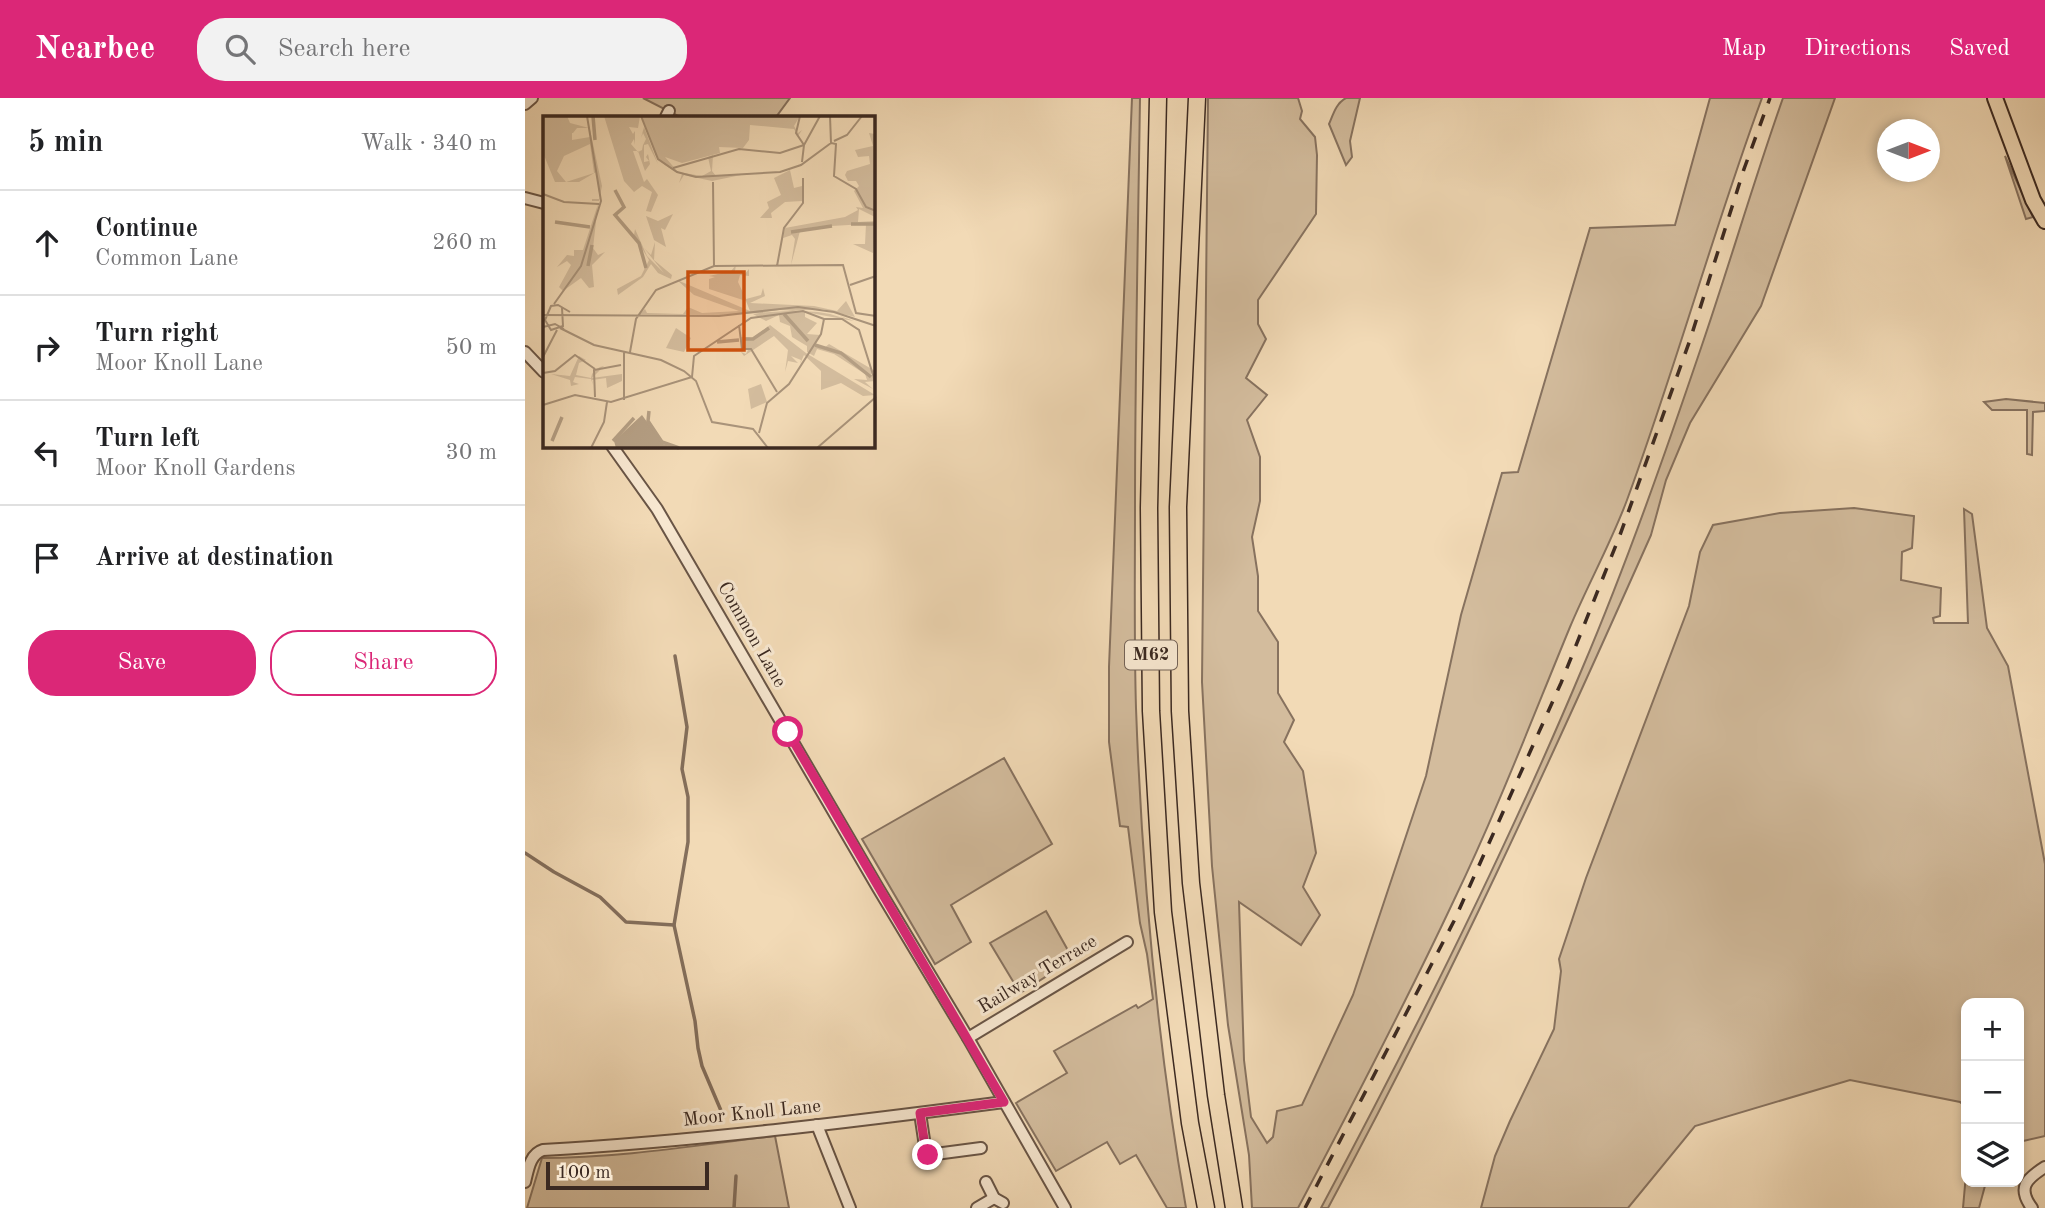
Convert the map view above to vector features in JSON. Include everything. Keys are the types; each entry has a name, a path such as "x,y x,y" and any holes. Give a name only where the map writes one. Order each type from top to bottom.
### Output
{"highway":[{"name":"M62","path":"1158,98 1149,508 1151,711 1163,912 1190,1124 1206,1208"},
{"name":"M62","path":"1197,98 1178,507 1180,711 1191,883 1216,1095 1234,1208"}],"main road":[{"path":"1995,98 2033,200 2045,221"}],"street":[{"path":"525,104 532,98"},
{"path":"525,198 543,203"},
{"path":"525,352 543,371"},
{"name":"Common Lane","path":"614,448 657,509 1065,1208"},
{"name":"Railway Terrace","path":"968,1038 1127,942"},
{"name":"Moor Knoll Lane","path":"525,1182 533,1157 536,1152 543,1150 636,1144 1004,1102"},
{"path":"920,1113 928,1155 981,1148"},
{"path":"817,1125 849,1208"},
{"path":"2032,1208 2025,1199 2024,1189 2027,1180 2045,1167"},
{"path":"977,1208 998,1201 986,1182"}],"shaded area":[{"path":"643,98 790,98 777,116 678,116"},
{"path":"1132,98 1140,98 1135,404 1135,683 1139,771 1152,959 1186,1208 1167,1208 1136,1155 1120,1164 1107,1142 1056,1171 1016,1103 1067,1073 1054,1051 1136,1005 1138,1008 1153,999 1128,827 1120,826 1109,742 1109,667"},
{"path":"1208,98 1298,98 1302,111 1300,119 1315,137 1317,155 1316,214 1258,300 1258,324 1266,339 1246,378 1267,395 1247,420 1260,457 1260,501 1252,537 1258,576 1258,611 1278,642 1278,693 1294,720 1284,742 1303,771 1316,853 1303,887 1320,915 1301,945 1239,902 1244,1060 1251,1117 1267,1143 1273,1137 1277,1111 1302,1105 1353,995 1426,776 1461,615 1502,473 1518,472 1590,228 1675,225 1710,98 1762,98 1621,516 1570,627 1470,866 1397,1016 1298,1208 1252,1208 1249,1155 1228,1025 1212,866 1202,682"},
{"path":"1346,98 1360,98 1350,141 1352,157 1346,165 1329,124 1337,106"},
{"path":"1783,98 1835,98 1761,306 1690,423 1666,480 1651,535 1496,874 1372,1126 1328,1208 1321,1208 1458,941 1553,738 1582,669 1660,467"},
{"path":"2005,156 2033,217 2026,219"},
{"path":"2006,399 2045,403 2045,411 2033,412 2032,455 2027,454 2027,410 1992,410 1984,402"},
{"path":"1854,508 1914,516 1912,548 1902,552 1901,580 1941,588 1940,616 1933,618 1934,623 1968,623 1964,509 1972,514 1987,628 2008,666 2045,864 2045,1136 2024,1141 2024,998 1961,998 1961,1103 1850,1080 1695,1126 1628,1208 1481,1208 1495,1156 1554,1029 1561,971 1559,959 1586,878 1689,606 1700,552 1713,525 1780,513"},
{"path":"1004,758 1052,844 951,905 971,942 935,964 862,839"},
{"path":"1046,911 1070,954 1051,965 1053,972 1020,993 990,943"},
{"path":"775,1136 789,1208 527,1208 542,1158 630,1153"},
{"path":"1965,1187 1985,1187 1979,1208 1963,1208"}],"waterway":[{"path":"675,656 687,727 682,769 688,797 688,842 674,925 702,1066 722,1113"},
{"path":"525,853 600,897 626,922 674,925"},
{"path":"734,1208 736,1176"}],"railway":[{"path":"1305,1208 1454,921 1561,683 1620,535 1690,340 1744,169 1770,98"}],"route":[{"path":"788,732 1004,1102 920,1113 928,1155"}]}
